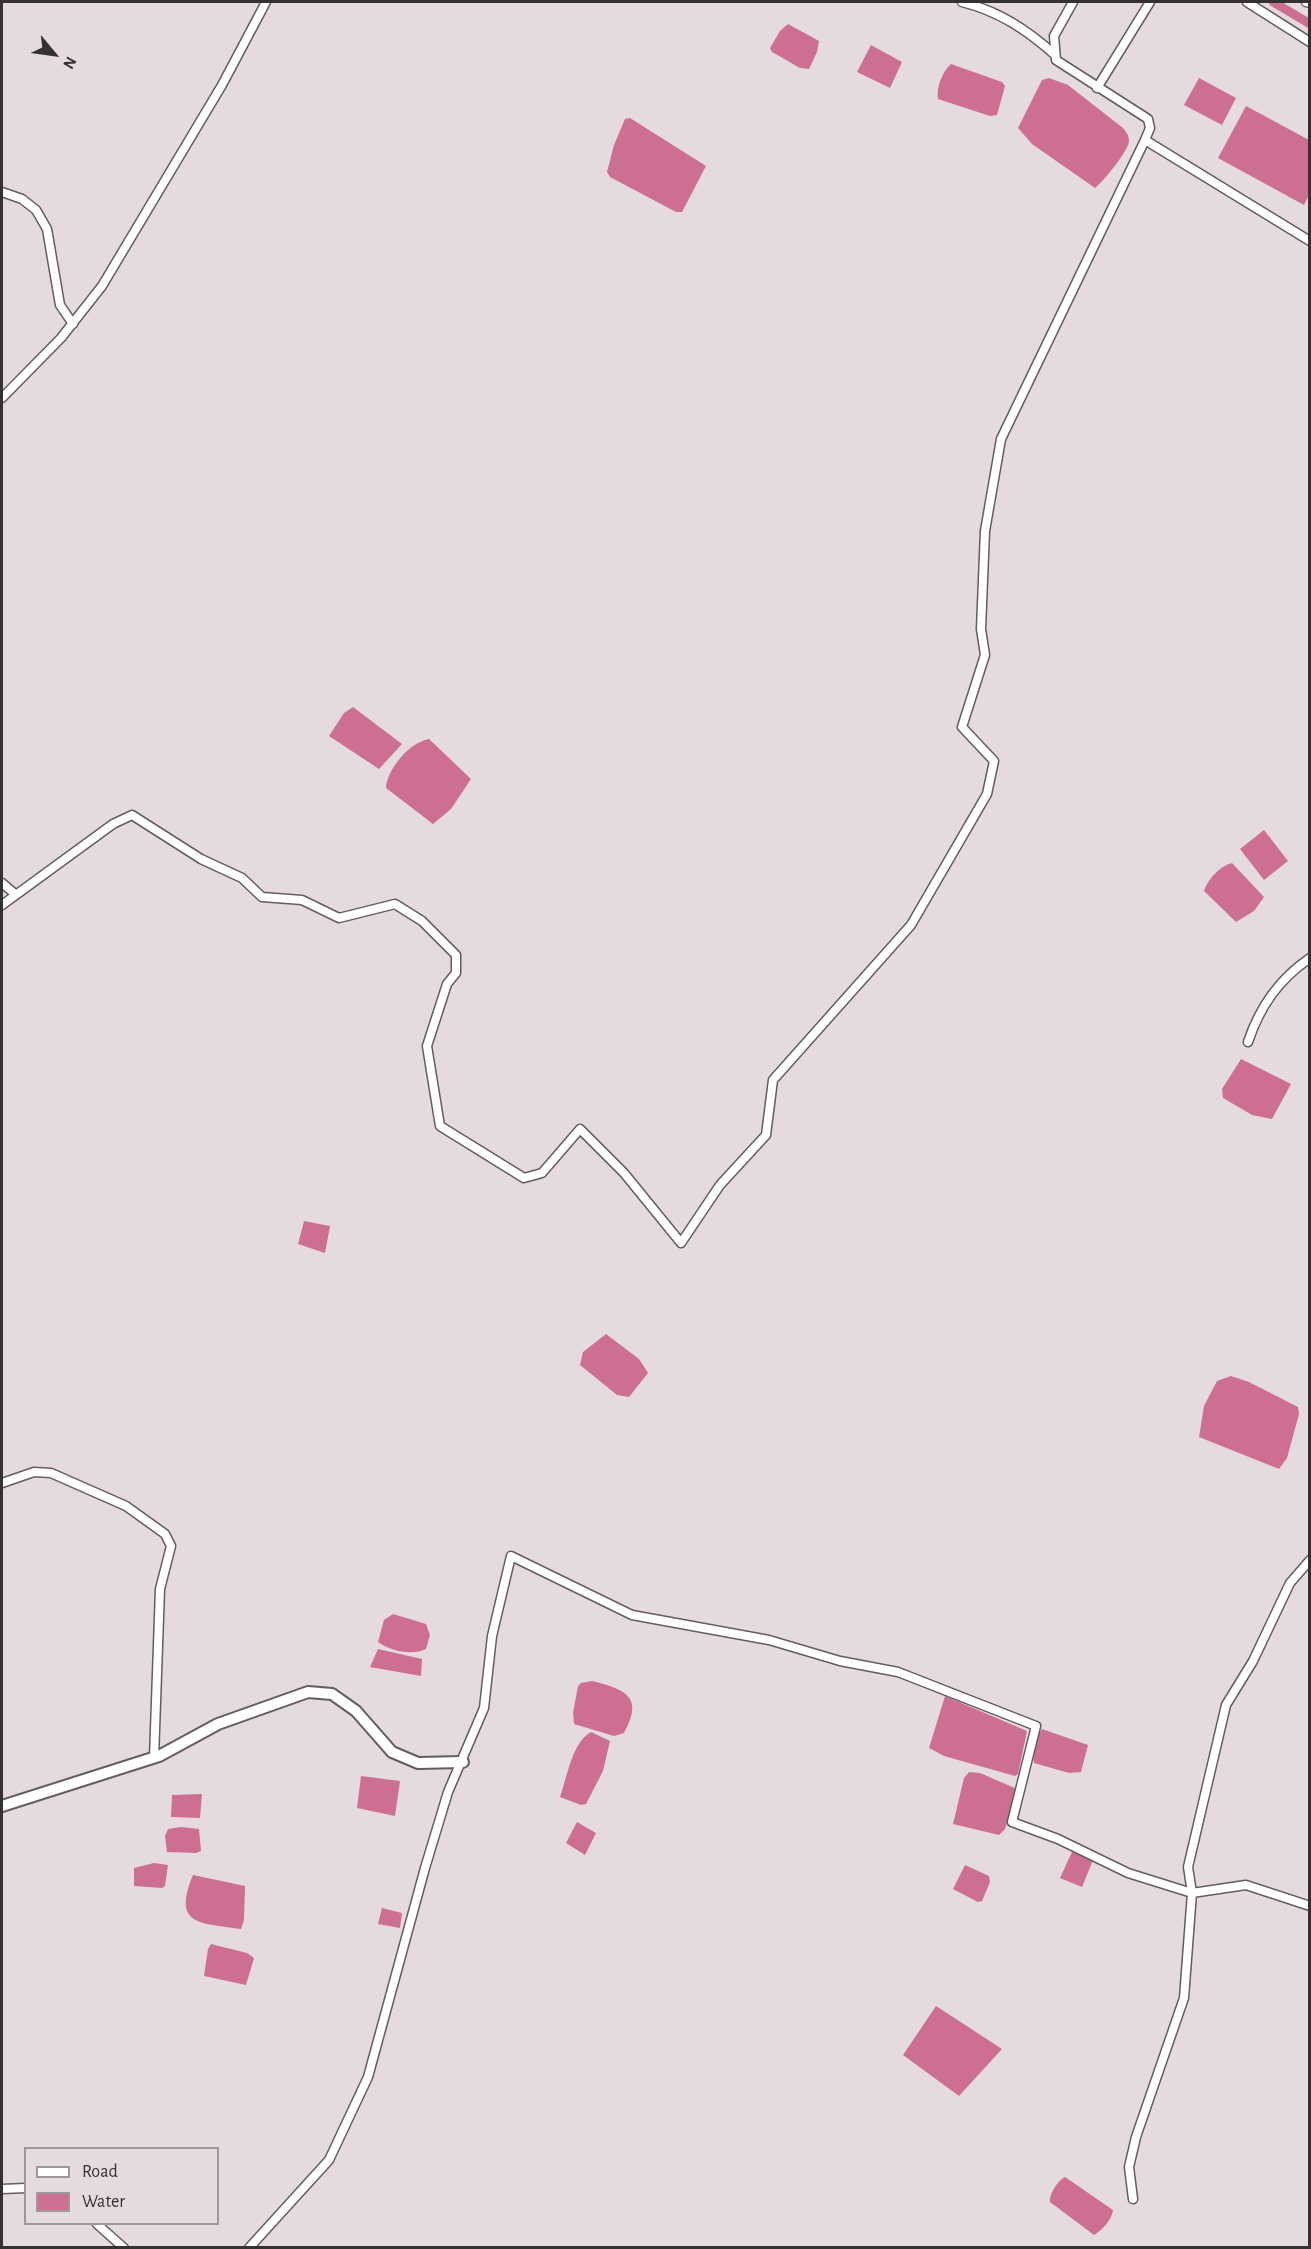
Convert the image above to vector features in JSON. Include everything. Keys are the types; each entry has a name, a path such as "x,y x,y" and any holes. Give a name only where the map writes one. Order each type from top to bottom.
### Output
{"street":[{"path":"2,398 73,324 102,286 222,85 266,2"},
{"path":"962,2 988,8 1012,22 1054,54"},
{"path":"2,905 112,824 132,814 201,859 243,878 262,897 302,900 339,918 395,904 422,921 456,956 456,973 447,984 427,1046 440,1126 524,1178 542,1173 580,1129 624,1173 681,1243 720,1185 766,1135 773,1080 911,925 987,794 994,761 962,726 985,655 981,629 984,531 1001,439 1150,128 1148,119 1056,60 1054,36 1073,2"},
{"path":"1097,88 1150,2"},
{"path":"1248,2 1310,42"},
{"path":"1144,140 1310,240"},
{"path":"2,192 22,199 36,210 47,229 60,305 73,324"},
{"path":"2,883 15,894"},
{"path":"1248,1042 1277,986 1289,972 1310,958"},
{"path":"2,1483 34,1472 51,1473 126,1506 165,1534 171,1546 160,1590 154,1758"},
{"path":"249,2247 329,2160 368,2077 448,1792 463,1762 484,1708 492,1636 511,1556 632,1616 769,1640 840,1661 898,1672 1036,1726 1012,1822 1058,1839 1128,1874 1192,1893 1246,1885 1310,1906"},
{"path":"1133,2199 1129,2168 1136,2137 1184,1998 1192,1893 1188,1867 1226,1705 1253,1661 1290,1583 1310,1560"},
{"path":"2,1806 154,1758 218,1724 308,1692 332,1694 356,1711 392,1752 418,1763 463,1762"},
{"path":"2,2189 24,2188"},
{"path":"99,2225 124,2247"}],"water":[{"path":"788,24 819,41 817,52 809,69 800,68 772,52 770,48 780,31"},
{"path":"871,45 902,62 890,88 857,72"},
{"path":"951,64 1002,82 1005,86 997,115 990,116 938,99 940,80"},
{"path":"1049,78 1068,85 1123,128 1128,135 1129,141 1125,151 1095,188 1032,144 1018,128 1042,80"},
{"path":"1199,78 1236,98 1222,125 1184,105"},
{"path":"1246,106 1309,140 1309,195 1304,205 1218,158"},
{"path":"630,118 706,166 682,212 676,212 610,177 607,172 614,145 625,119"},
{"path":"353,707 402,744 379,769 329,736 344,713"},
{"path":"429,739 471,779 451,809 433,824 386,788 390,773 407,751 414,745"},
{"path":"1264,830 1288,861 1264,880 1240,849"},
{"path":"1232,863 1264,897 1254,911 1236,922 1204,891 1215,874"},
{"path":"1241,1059 1291,1084 1272,1119 1252,1115 1223,1098 1222,1089"},
{"path":"304,1221 330,1226 325,1253 298,1244"},
{"path":"606,1334 639,1359 648,1373 629,1397 617,1395 580,1365 583,1352"},
{"path":"1231,1376 1249,1382 1298,1407 1299,1414 1287,1458 1279,1469 1199,1437 1204,1406 1217,1381"},
{"path":"393,1614 426,1624 430,1635 426,1649 402,1652 378,1642 384,1620"},
{"path":"378,1649 422,1659 421,1676 370,1667"},
{"path":"592,1681 622,1691 632,1702 630,1720 624,1733 614,1736 574,1724 573,1713 578,1686 581,1683"},
{"path":"945,1696 1027,1731 1018,1774 1015,1776 944,1756 929,1748"},
{"path":"1042,1729 1088,1745 1081,1772 1069,1773 1034,1763 1035,1745"},
{"path":"591,1732 610,1741 603,1771 586,1804 581,1805 560,1797 575,1752 584,1737"},
{"path":"969,1772 980,1773 1017,1789 1005,1829 999,1835 953,1824 964,1778"},
{"path":"361,1776 400,1781 395,1816 357,1808"},
{"path":"202,1794 200,1818 171,1817 172,1795"},
{"path":"577,1822 596,1833 585,1855 566,1843"},
{"path":"181,1827 199,1829 201,1851 196,1853 167,1852 165,1836 168,1829"},
{"path":"1072,1852 1093,1860 1082,1887 1060,1878"},
{"path":"154,1863 168,1865 165,1886 162,1888 134,1886 134,1868"},
{"path":"965,1865 989,1876 990,1882 982,1901 978,1902 953,1889"},
{"path":"193,1875 245,1886 244,1920 241,1929 213,1925 193,1918 186,1904 187,1891"},
{"path":"382,1908 402,1913 400,1928 378,1924"},
{"path":"211,1944 247,1953 254,1958 246,1985 204,1976 208,1949"},
{"path":"936,2006 1002,2049 959,2096 903,2055"},
{"path":"1065,2177 1113,2210 1106,2224 1094,2235 1050,2202 1054,2188"}],"waterway":[{"path":"1273,2 1310,24"}]}
